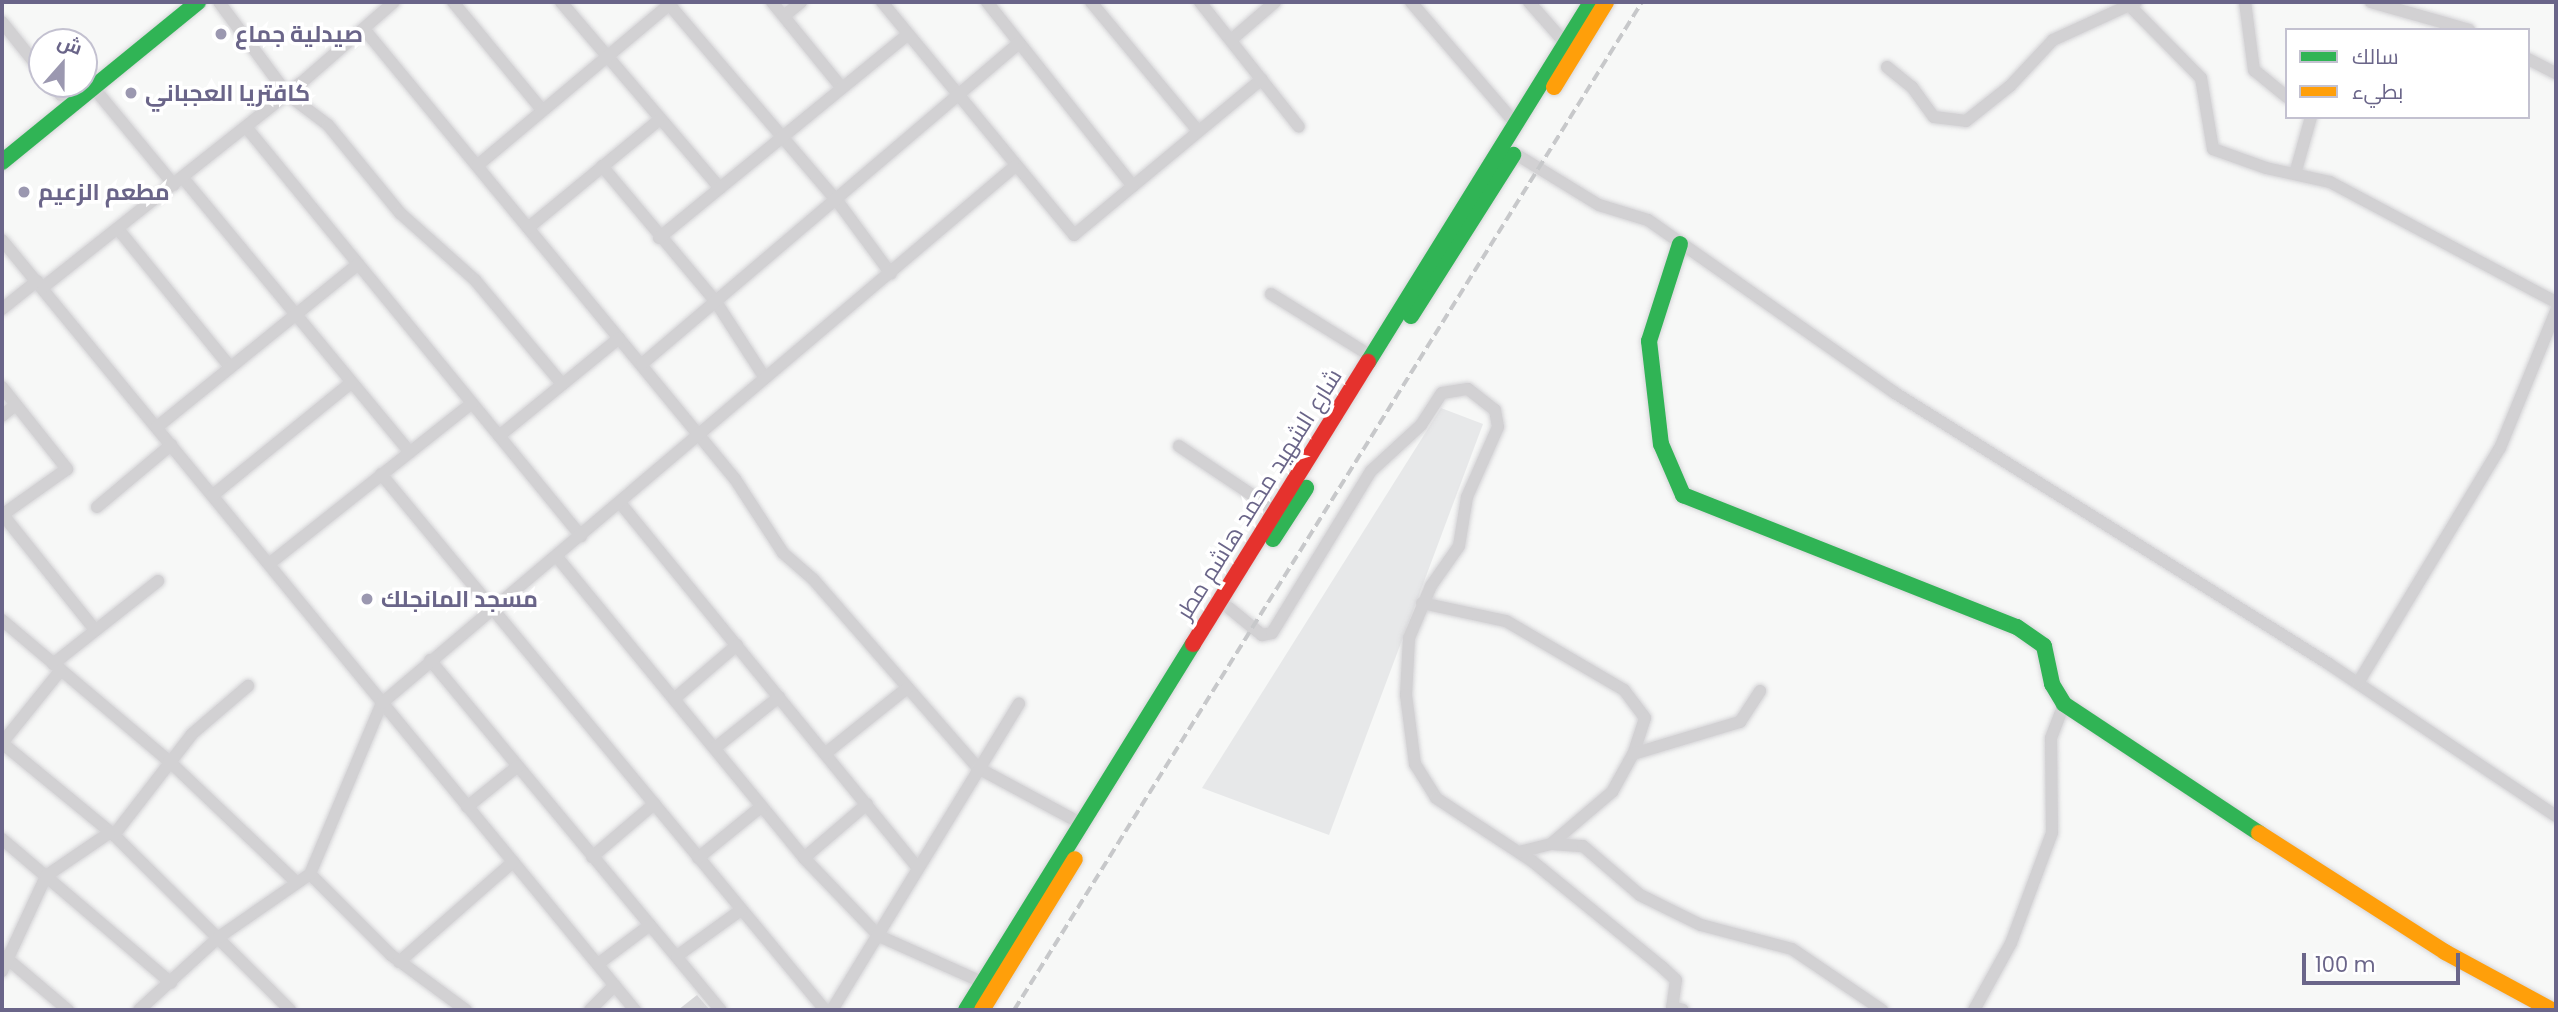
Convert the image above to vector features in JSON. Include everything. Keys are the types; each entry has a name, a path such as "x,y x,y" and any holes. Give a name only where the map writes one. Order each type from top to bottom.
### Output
{"main road":[{"path":"98,72 173,2"},
{"path":"98,74 198,2"},
{"name":"شارع الشهيد محمد هاشم مطر","path":"980,1002 1082,824 1591,2"},
{"name":"شارع الشهيد محمد هاشم مطر","path":"980,1002 1514,153 1606,2"},
{"path":"2,144 47,98"},
{"path":"2,162 70,98"},
{"path":"1680,244 1649,341 1661,444 1683,495 2017,627 2044,646 2052,684 2064,704 2301,863 2552,1010"}],"street":[{"path":"219,2 287,94 328,125 400,213 475,280 562,384"},
{"path":"2,309 118,229 287,94 394,2"},
{"path":"453,2 542,110"},
{"path":"561,2 607,55 658,121 720,188"},
{"path":"772,2 842,88"},
{"path":"784,16 801,2"},
{"path":"882,2 1014,167 1074,235 1262,79"},
{"path":"987,2 1133,186"},
{"path":"1091,2 1198,131"},
{"path":"1200,2 1299,127"},
{"path":"1231,40 1275,2"},
{"path":"1411,2 1516,124"},
{"path":"1529,2 1565,43"},
{"path":"2245,2 2254,70 2285,95"},
{"path":"2371,2 2462,28"},
{"path":"478,165 669,3 838,202 891,274"},
{"path":"1887,66 1934,117 1966,121 2010,86 2053,40 2131,3 2201,78 2213,149 2330,182 2556,302"},
{"path":"2,22 28,54"},
{"path":"364,29 699,434 750,499 783,554 813,579 978,768 1082,824"},
{"path":"659,237 908,34"},
{"path":"642,364 838,202 1019,43"},
{"path":"2530,60 2556,73"},
{"path":"98,92 295,315 410,452"},
{"path":"2295,174 2310,119"},
{"path":"528,228 658,121"},
{"path":"246,127 581,536"},
{"path":"1514,153 1599,205 1648,220 1895,393 2358,683 2556,817"},
{"path":"602,166 716,302 765,378"},
{"path":"139,1010 219,937 295,881 310,874 382,703 430,660 621,504 699,434 1014,167"},
{"path":"118,229 230,367"},
{"path":"2,240 635,1010"},
{"path":"157,427 358,264"},
{"path":"1271,295 1371,356"},
{"path":"2358,683 2484,479 2520,407 2556,311"},
{"path":"499,436 619,338"},
{"path":"213,495 351,383"},
{"path":"2,387 67,468 2,515 95,630"},
{"path":"1228,608 1262,635 1272,633 1371,471 1421,425 1442,393 1461,387 1495,410 1498,427 1467,497 1459,546 1422,603 1406,662 1419,776 1436,798 1519,852 1662,967 1676,980 1672,1007 1683,1010"},
{"path":"269,564 472,403"},
{"path":"2,416 15,405"},
{"path":"97,507 171,444"},
{"path":"1179,446 1276,511"},
{"path":"381,474 825,1010"},
{"path":"621,504 918,868"},
{"path":"557,557 804,858 879,936 980,1002"},
{"path":"158,581 95,630 57,667 2,743 111,834 219,937 290,1010"},
{"path":"1422,603 1506,621 1624,690 1645,718 1633,754 1612,792 1552,844"},
{"path":"2,620 170,761 295,881"},
{"path":"674,699 737,645"},
{"path":"430,660 721,1010"},
{"path":"68,1010 4,962 46,876 111,834 170,761 248,686"},
{"path":"826,753 907,688"},
{"path":"1633,754 1740,722 1760,691"},
{"path":"715,748 779,697"},
{"path":"1974,1010 2011,943 2052,833 2051,738 2064,704"},
{"path":"832,1010 1019,705"},
{"path":"467,807 518,766"},
{"path":"592,857 654,804"},
{"path":"804,858 867,804"},
{"path":"698,858 762,806"},
{"path":"2,839 171,983"},
{"path":"1519,852 1552,844 1583,846 1640,895 1701,925 1791,949 1882,1010"},
{"path":"399,962 513,862"},
{"path":"310,874 399,962 466,1010"},
{"path":"677,956 741,910"},
{"path":"598,964 650,925"},
{"path":"590,1010 615,985"}],"shaded area":[{"path":"1441,408 1483,424 1329,835 1202,788"}],"building":[{"path":"697,995 709,1009 678,1010"}],"railway":[{"path":"1014,1010 1642,2"}],"traffic: fast":[{"path":"2,162 198,2"},
{"path":"1368,362 1591,2"},
{"path":"1411,316 1513,155"},
{"path":"1680,244 1649,341 1661,444 1683,495 2017,627 2044,646 2052,684 2064,704 2259,833"},
{"path":"1273,539 1306,488"},
{"path":"966,1010 1193,644"}],"traffic: slow":[{"path":"1554,87 1606,2"},
{"path":"2259,833 2445,952 2552,1010"},
{"path":"982,1010 1075,859"}],"traffic: jam":[{"path":"1193,644 1368,362"}],"place":[{"name":"صيدلية جماع","path":"221,34"},
{"name":"كافتريا العجباني","path":"131,93"},
{"name":"مطعم الزعيم","path":"24,192"},
{"name":"مسجد المانجلك","path":"367,599"}]}
